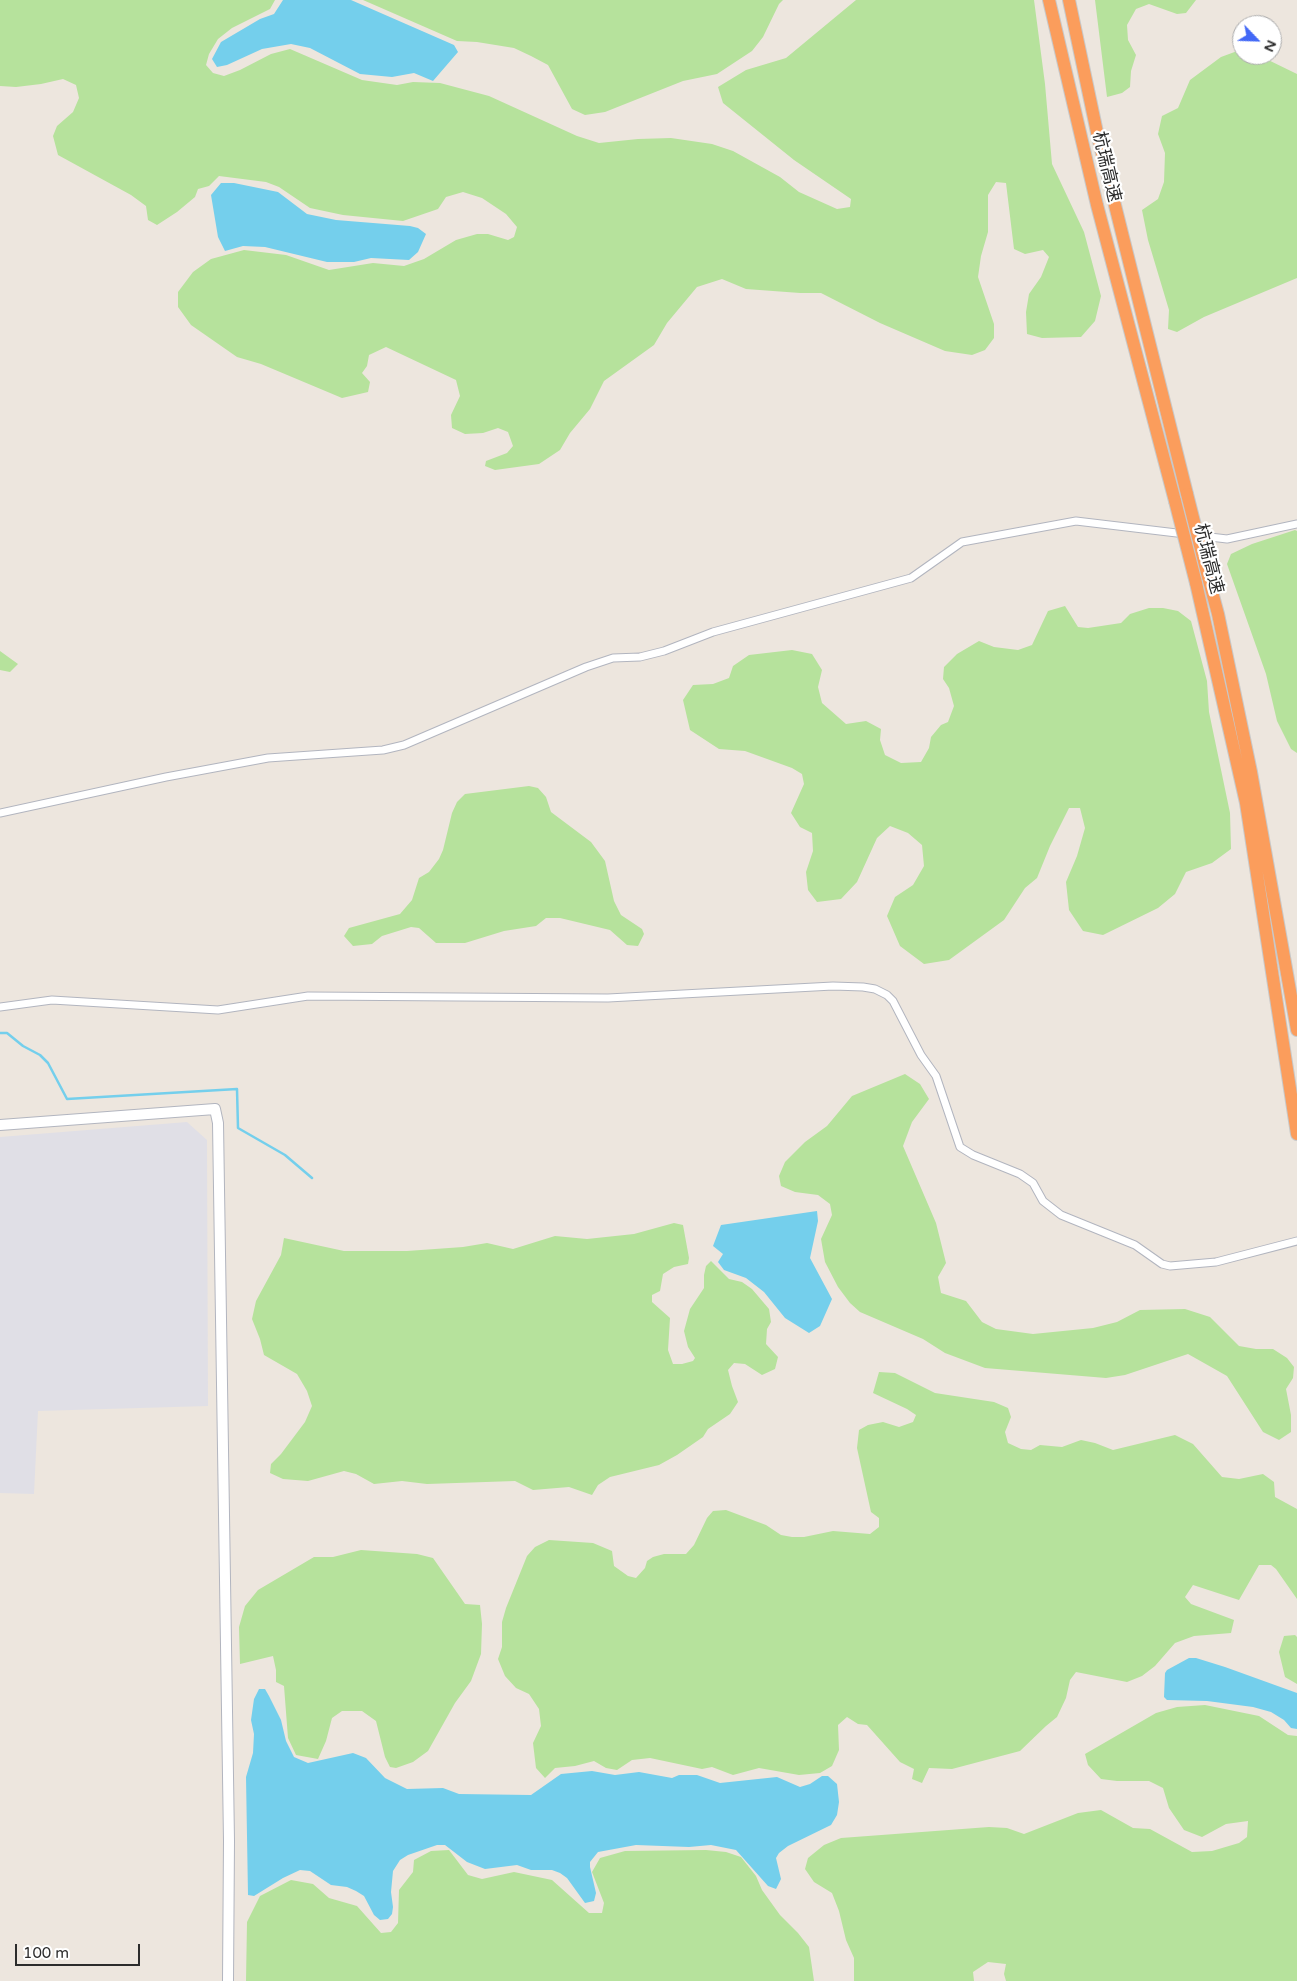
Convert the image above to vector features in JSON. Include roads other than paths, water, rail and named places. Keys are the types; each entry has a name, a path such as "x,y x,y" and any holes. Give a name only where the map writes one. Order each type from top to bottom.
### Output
{"highway":[{"name":"杭瑞高速","path":"1049,0 1097,204 1196,583 1246,803 1297,1134"},
{"name":"杭瑞高速","path":"1069,0 1098,137 1208,577 1251,772 1297,1030"}],"street":[{"path":"0,813 166,777 268,758 383,750 404,745 586,667 613,658 640,656 664,651 713,632 912,578 962,542 1076,521 1227,539 1297,524"},
{"path":"0,1007 52,1000 218,1010 308,996 608,998 833,986 875,989 887,995 893,1001 921,1055 936,1076 960,1147 973,1155 1020,1174 1033,1183 1043,1201 1060,1215 1135,1245 1162,1264 1170,1266 1216,1262 1297,1241"},
{"path":"0,1125 215,1109 218,1123 222,1480 229,1822 228,1981"}],"water":[{"path":"283,0 351,0 454,45 458,52 433,81 414,73 392,77 360,74 310,48 291,44 262,49 227,65 217,67 212,59 221,42 260,19 274,14"},
{"path":"221,183 234,183 278,192 307,214 336,220 410,226 418,228 426,234 418,252 409,260 371,258 354,262 327,262 265,247 243,246 225,251 218,237 211,195"},
{"path":"817,1211 818,1221 810,1258 832,1299 820,1326 809,1333 785,1318 764,1292 746,1278 724,1270 718,1262 723,1254 713,1246 721,1225"},
{"path":"1189,1658 1196,1658 1225,1667 1297,1693 1297,1729 1291,1728 1284,1720 1271,1712 1253,1707 1207,1701 1167,1700 1164,1697 1165,1673"},
{"path":"259,1689 265,1689 269,1696 281,1720 286,1741 294,1757 308,1763 353,1753 366,1758 385,1778 407,1789 443,1788 459,1794 531,1795 561,1774 592,1771 615,1775 639,1772 672,1778 679,1775 697,1775 720,1783 777,1777 800,1787 810,1784 822,1776 828,1776 837,1784 839,1802 837,1815 831,1825 788,1846 779,1853 776,1858 781,1879 776,1889 768,1886 736,1850 711,1845 689,1847 636,1845 598,1852 590,1862 596,1893 594,1901 585,1903 567,1878 560,1873 552,1870 531,1870 517,1865 485,1869 467,1862 445,1845 437,1845 408,1855 400,1860 393,1871 391,1892 393,1907 392,1914 388,1919 380,1920 374,1915 364,1896 356,1891 347,1887 331,1885 310,1871 300,1870 254,1896 248,1895 246,1777 253,1753 254,1734 251,1720 254,1699"}],"waterway":[{"path":"0,1033 7,1033 23,1046 40,1055 48,1063 67,1099 237,1089 238,1128 285,1155 312,1178"}]}
